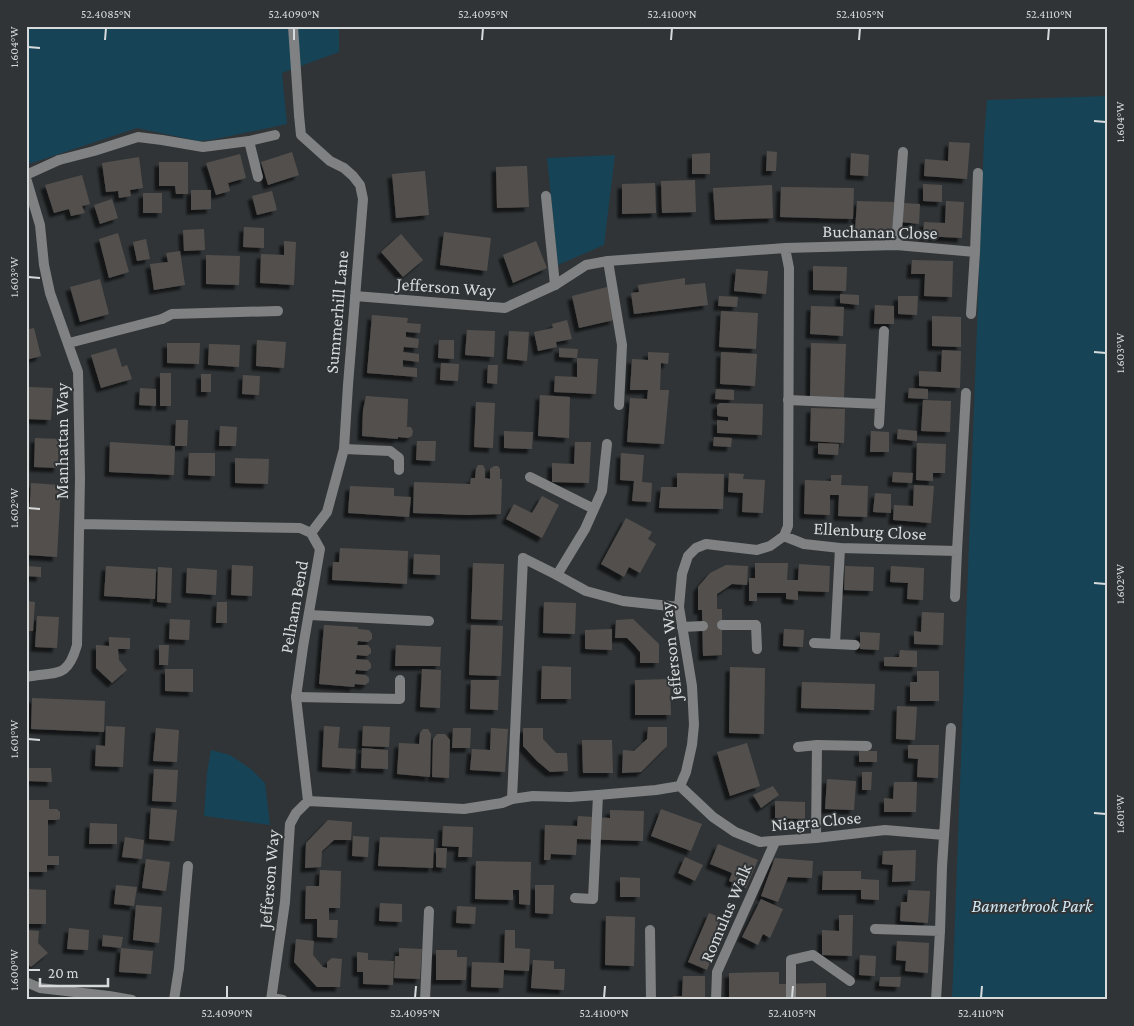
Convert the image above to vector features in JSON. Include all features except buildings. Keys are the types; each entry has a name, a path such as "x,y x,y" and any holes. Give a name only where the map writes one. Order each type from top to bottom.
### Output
{"street":[{"name":"Summerhill Lane","path":"293,26 301,135 330,161 344,168 360,186 363,199 344,449 327,512 311,532"},
{"name":"Manhattan Way","path":"26,677 57,673 68,667 74,657 77,645 80,478 78,372 50,293 44,265 40,225 26,176 59,160 138,137 203,147 250,141 275,135"},
{"path":"250,141 258,177"},
{"path":"896,245 903,152"},
{"path":"971,314 978,173"},
{"path":"546,196 555,285"},
{"name":"Buchanan Close","path":"785,248 896,245 975,252"},
{"name":"Jefferson Way","path":"355,296 505,308 555,285 586,265 608,260 785,248"},
{"path":"784,536 788,526 789,268 785,248"},
{"path":"608,260 622,345 618,404"},
{"path":"69,344 162,319 172,314 278,311"},
{"path":"879,424 884,332"},
{"path":"955,597 966,393"},
{"path":"788,400 880,404"},
{"path":"557,575 585,529 602,491 607,444"},
{"path":"344,449 390,451 399,458 398,470"},
{"path":"530,477 594,509"},
{"path":"79,524 300,528 311,532"},
{"name":"Pelham Bend","path":"308,801 296,697 320,549 311,532"},
{"name":"Jefferson Way","path":"680,786 686,772 694,724 692,686 679,607 682,574 688,556 696,548 706,544 757,550 770,546 784,536"},
{"name":"Ellenburg Close","path":"784,536 804,544 840,548 956,551"},
{"path":"835,644 840,548"},
{"path":"512,799 523,558 586,592 622,601 679,607"},
{"path":"309,616 430,621"},
{"path":"722,625 756,625 757,649"},
{"path":"682,627 703,626"},
{"path":"814,643 855,645"},
{"path":"296,697 400,699 400,680"},
{"path":"936,1000 950,728"},
{"path":"816,838 817,745"},
{"path":"798,747 817,745 867,746"},
{"path":"308,801 464,808 502,803 512,799 533,796 570,797 656,790 680,786"},
{"name":"Niagra Close","path":"680,786 713,817 735,832 760,842 885,830 944,835"},
{"path":"575,898 593,899 598,795"},
{"name":"Jefferson Way","path":"272,999 285,902 290,824 296,813 308,801"},
{"name":"Romulus Walk","path":"716,1000 716,972 775,842"},
{"path":"174,1000 179,968 188,866"},
{"path":"425,1000 429,911"},
{"path":"875,929 940,931"},
{"path":"650,930 651,1000"},
{"path":"791,1000 791,960 813,956 850,981"},
{"path":"26,982 40,988 132,1000"},
{"path":"272,999 283,1000"}],"green space":[{"path":"26,26 339,26 339,52 282,73 287,124 198,141 137,128 26,165"},
{"name":"Bannerbrook Park","path":"1108,96 1108,1000 952,1000 984,138 987,100"},
{"path":"615,155 604,245 558,265 547,158"},
{"path":"211,750 230,755 251,769 265,783 270,825 204,816 207,773"}]}
